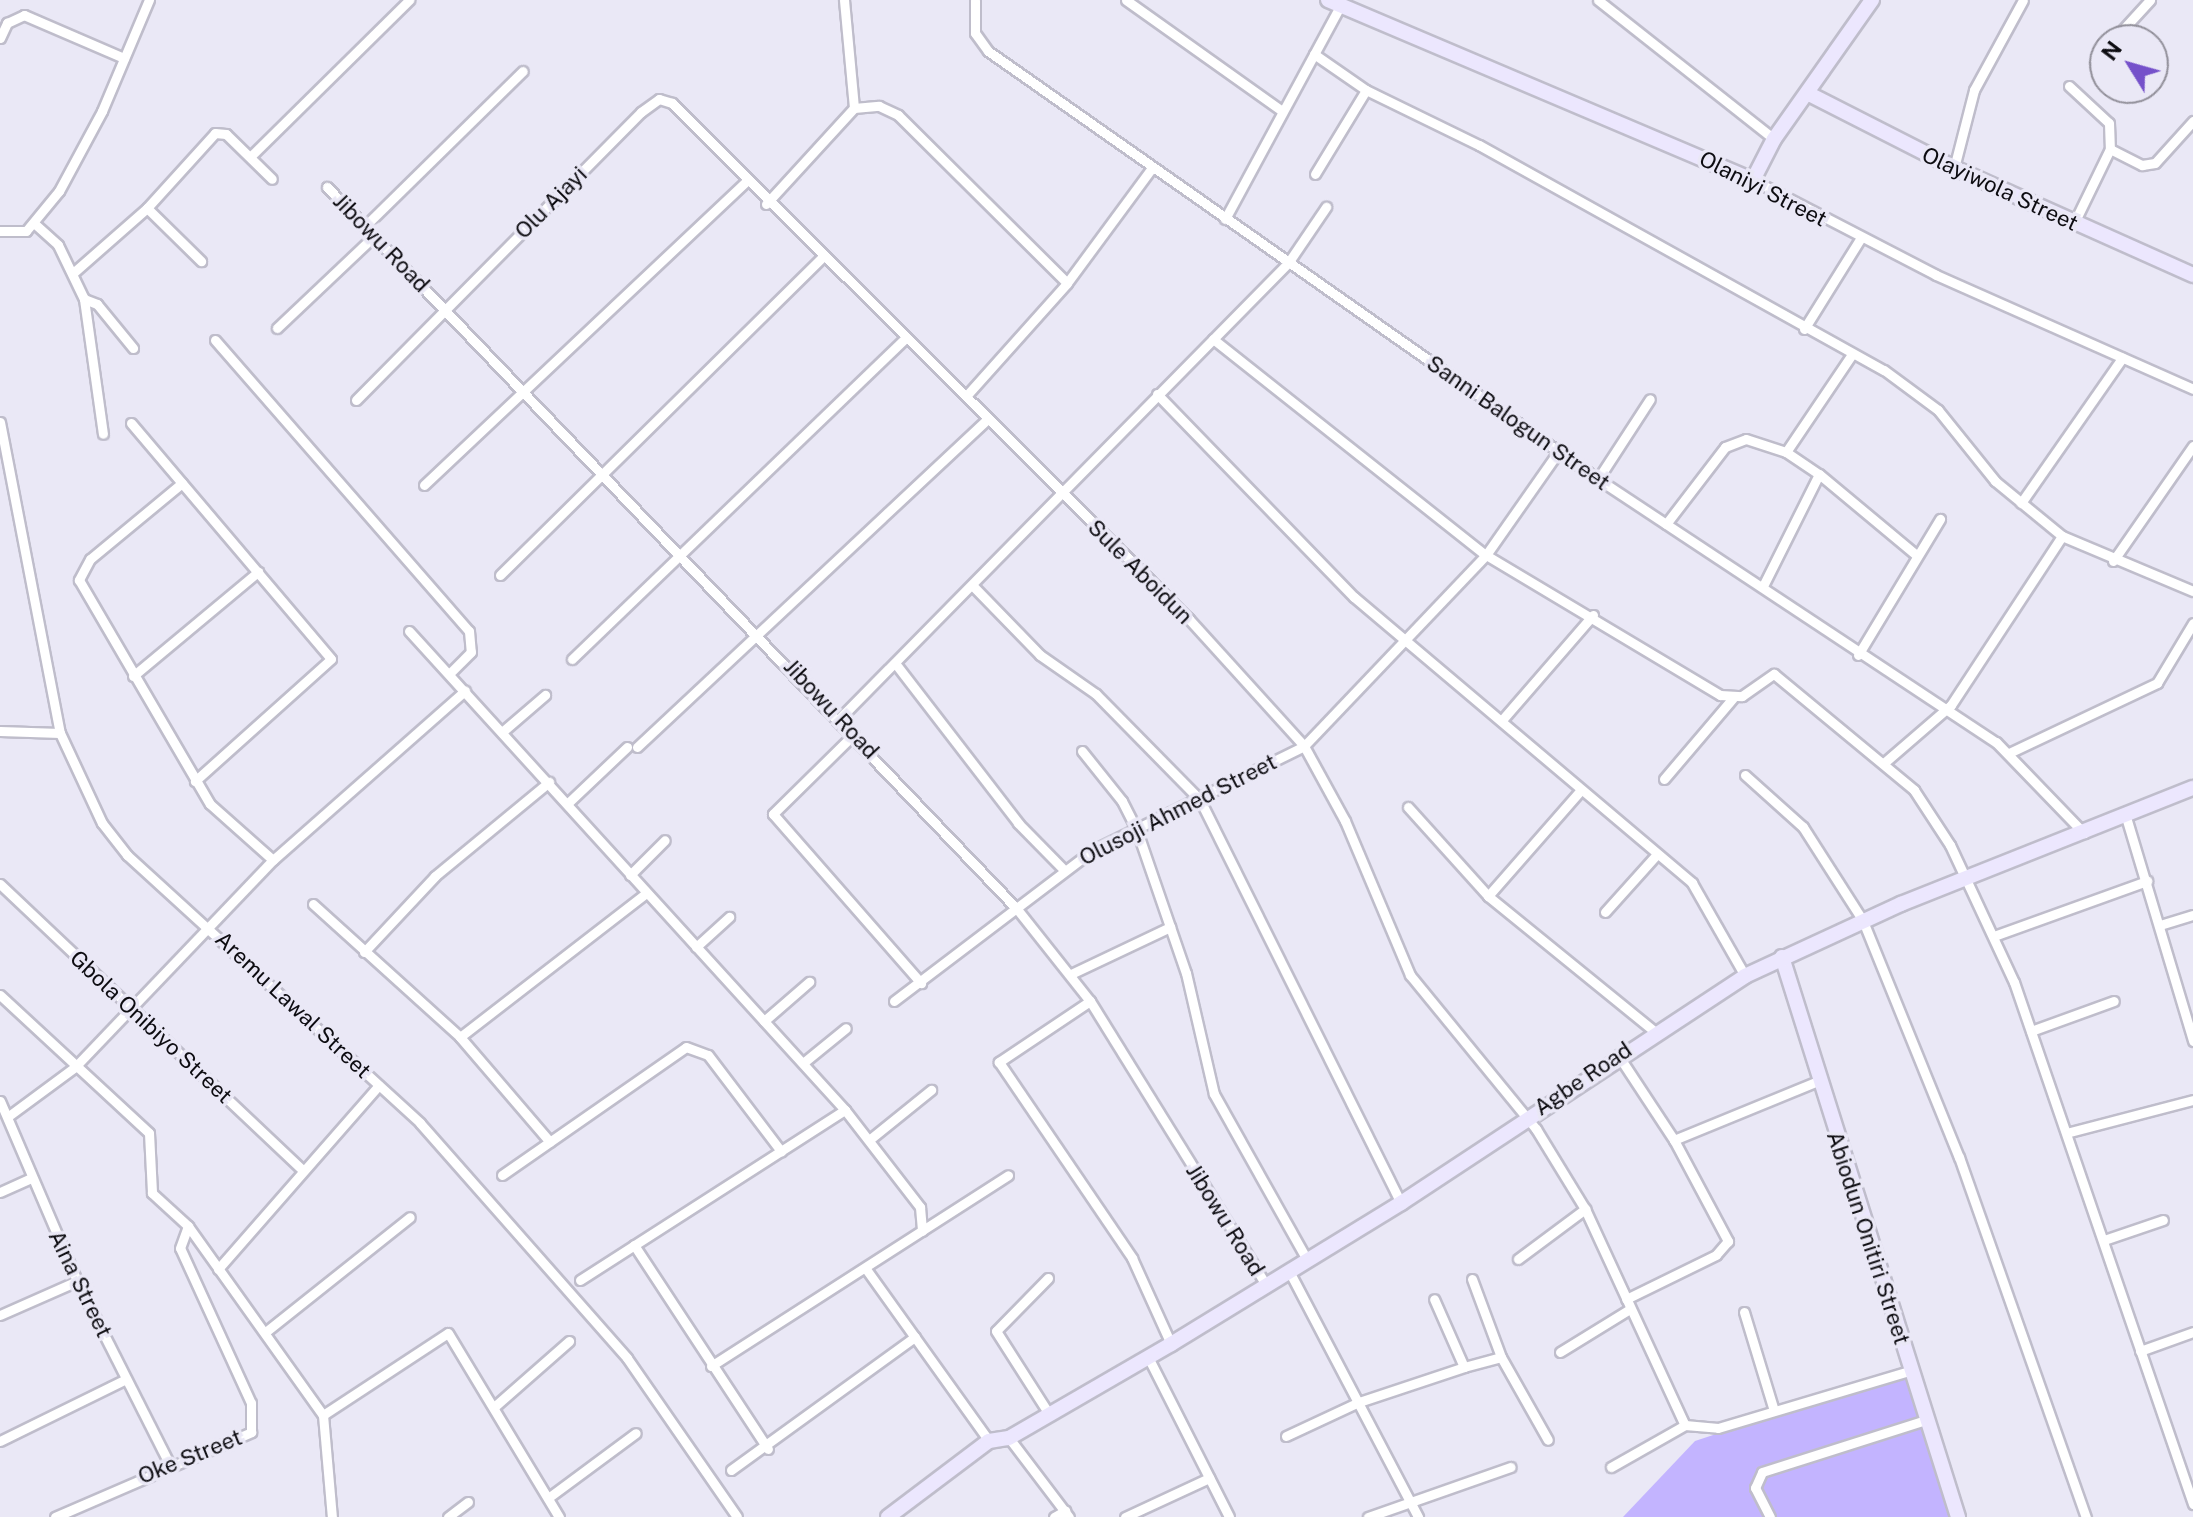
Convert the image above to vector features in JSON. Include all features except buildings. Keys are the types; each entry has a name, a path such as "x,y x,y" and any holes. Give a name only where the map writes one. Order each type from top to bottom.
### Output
{"street":[{"path":"0,231 26,231 35,224 102,111 149,0"},
{"path":"252,155 409,0"},
{"path":"844,0 854,108"},
{"name":"Sanni Balogun Street","path":"975,0 975,33 988,51 1151,169 1558,452 2009,753 2085,835"},
{"path":"1126,0 1281,110"},
{"path":"1598,0 1774,139"},
{"path":"1954,168 1974,90 2023,0"},
{"path":"2128,24 2150,0"},
{"path":"1753,180 1774,139 1811,95 1869,1"},
{"path":"1225,219 1281,110 1314,54 1334,3"},
{"name":"Olaniyi Street","path":"1334,3 1753,180 1860,239 2193,389"},
{"path":"0,38 7,23 24,15 124,58"},
{"path":"1314,54 1366,90 1595,208 1852,354 1938,410 2021,503 2062,536 2113,561 2193,591"},
{"path":"365,226 523,71"},
{"path":"2069,86 2109,123 2110,149 2074,223"},
{"path":"1315,174 1366,90"},
{"name":"Olayiwola Street","path":"1811,95 1954,168 2193,275"},
{"name":"Sule Aboidun","path":"659,99 672,103 766,204 824,255 967,395 1189,619 1304,746 1345,821 1410,975 1528,1117 1585,1209 1685,1425"},
{"name":"Olu Ajayi","path":"356,400 659,99"},
{"path":"766,204 854,108 879,106 898,115 1067,283"},
{"path":"2110,149 2142,165 2155,163 2193,121"},
{"path":"73,273 147,208 215,133 252,155 272,179"},
{"path":"967,395 1067,283 1151,169"},
{"path":"424,485 745,183"},
{"name":"Jibowu Road","path":"327,187 760,634 1017,909 1090,1001 1266,1285"},
{"path":"840,718 1288,263 1326,207"},
{"path":"147,208 201,261"},
{"path":"35,224 58,245 84,299 103,434"},
{"path":"277,328 374,236"},
{"path":"1804,329 1860,239"},
{"path":"500,575 824,255"},
{"path":"84,299 97,304 133,348"},
{"path":"572,659 906,338"},
{"path":"1213,339 1486,555 1733,698"},
{"path":"215,340 469,631 471,652 449,674"},
{"path":"1786,452 1852,354"},
{"path":"2021,503 2122,358"},
{"path":"1157,394 1296,541 1502,720 1579,792 1698,890 1745,976"},
{"path":"1598,479 1650,399"},
{"path":"569,802 760,634 988,418"},
{"name":"Aremu Lawal Street","path":"0,422 60,733 102,823 127,855 209,926 379,1085 627,1358 737,1517"},
{"path":"131,423 331,659 195,781"},
{"path":"1666,524 1725,447 1746,439 1786,452 1819,474 1915,554"},
{"path":"2113,561 2193,446"},
{"name":"Olusoji Ahmed Street","path":"894,1001 1017,909 1063,869 1136,828 1200,800 1304,746 1486,555 1558,452"},
{"path":"1763,586 1819,474"},
{"path":"182,483 81,570 79,580 210,804 273,860"},
{"path":"1858,655 1915,554 1940,519"},
{"path":"1885,762 1944,712 2062,536"},
{"path":"133,676 258,572"},
{"path":"973,586 1040,655 1096,694 1200,800 1401,1203"},
{"path":"1502,720 1593,615"},
{"path":"2009,753 2157,683 2193,623"},
{"path":"409,631 569,802 646,893 845,1110 920,1207 922,1231"},
{"path":"895,663 1018,823 1063,869"},
{"path":"1664,779 1733,698 1774,674 1885,762 1914,790 1968,881 1994,936 2070,1132 2193,1504"},
{"path":"10,1115 75,1067 273,860 465,691"},
{"path":"502,732 545,695"},
{"path":"0,731 60,733"},
{"path":"854,734 773,814 921,983"},
{"path":"1082,751 1122,801 1136,828 1170,927 1214,1094 1307,1260"},
{"path":"1745,775 1803,827 1863,921 1928,1074 2086,1517"},
{"path":"364,952 435,876 549,782"},
{"name":"Agbe Road","path":"1009,1438 1171,1344 1401,1203 1654,1031 1745,976 1863,921 2085,835 2193,788"},
{"path":"1488,896 1579,792"},
{"path":"1408,807 1488,896 1654,1031"},
{"path":"2126,817 2192,1029 2193,1041"},
{"path":"630,875 665,840"},
{"path":"1605,912 1657,854"},
{"path":"1994,936 2147,881"},
{"name":"Gbola Onibiyo Street","path":"0,884 302,1170"},
{"path":"460,1037 646,893"},
{"path":"313,904 460,1037 550,1142"},
{"path":"2160,925 2193,915"},
{"path":"696,947 729,917"},
{"path":"1071,974 1170,927"},
{"name":"Abiodun Onitiri Street","path":"1782,957 1818,1081 1958,1517"},
{"path":"764,1021 809,982"},
{"path":"0,995 149,1133 152,1193 188,1226 218,1269 268,1330 323,1415 332,1517"},
{"path":"1090,1001 999,1062 1132,1258 1171,1344"},
{"path":"2031,1031 2114,1001"},
{"path":"803,1063 846,1028"},
{"path":"502,1175 686,1047 708,1055 781,1151"},
{"path":"1560,1352 1628,1304 1716,1255 1728,1241 1674,1140 1618,1055"},
{"path":"1674,1140 1818,1081"},
{"path":"218,1269 379,1085"},
{"path":"869,1140 931,1090"},
{"path":"2070,1132 2193,1100"},
{"name":"Aina Street","path":"0,1101 10,1115 29,1179 169,1463"},
{"path":"580,1280 845,1110"},
{"path":"711,1366 1008,1175"},
{"path":"0,1192 29,1179"},
{"path":"1518,1259 1585,1209"},
{"path":"268,1330 410,1217"},
{"path":"2107,1239 2163,1220"},
{"name":"Oke Street","path":"55,1517 78,1512 169,1463 240,1440 255,1420 180,1248 188,1226"},
{"path":"634,1245 768,1449"},
{"path":"866,1269 989,1441"},
{"path":"1289,1271 1418,1517"},
{"path":"1048,1278 996,1331 1049,1414"},
{"path":"1472,1279 1501,1357 1548,1440"},
{"path":"0,1315 77,1281"},
{"path":"1434,1299 1464,1367"},
{"path":"1744,1312 1774,1411"},
{"path":"2140,1351 2193,1332"},
{"path":"323,1415 448,1333 559,1517"},
{"path":"731,1470 768,1449 915,1337"},
{"path":"494,1407 569,1341"},
{"path":"1148,1357 1229,1517"},
{"path":"1286,1436 1359,1402 1501,1357"},
{"path":"1611,1467 1685,1425 1705,1431 1912,1370"},
{"path":"0,1441 126,1379"},
{"path":"1770,1517 1755,1488 1762,1472 1929,1419"},
{"path":"548,1498 636,1433"},
{"path":"888,1517 989,1441 1009,1438 1067,1514 1054,1517"},
{"path":"1368,1517 1511,1467"},
{"path":"1125,1517 1209,1478"},
{"path":"448,1517 468,1502"}],"shaded area":[{"path":"1908,1371 1957,1517 1623,1517 1695,1441"}]}
